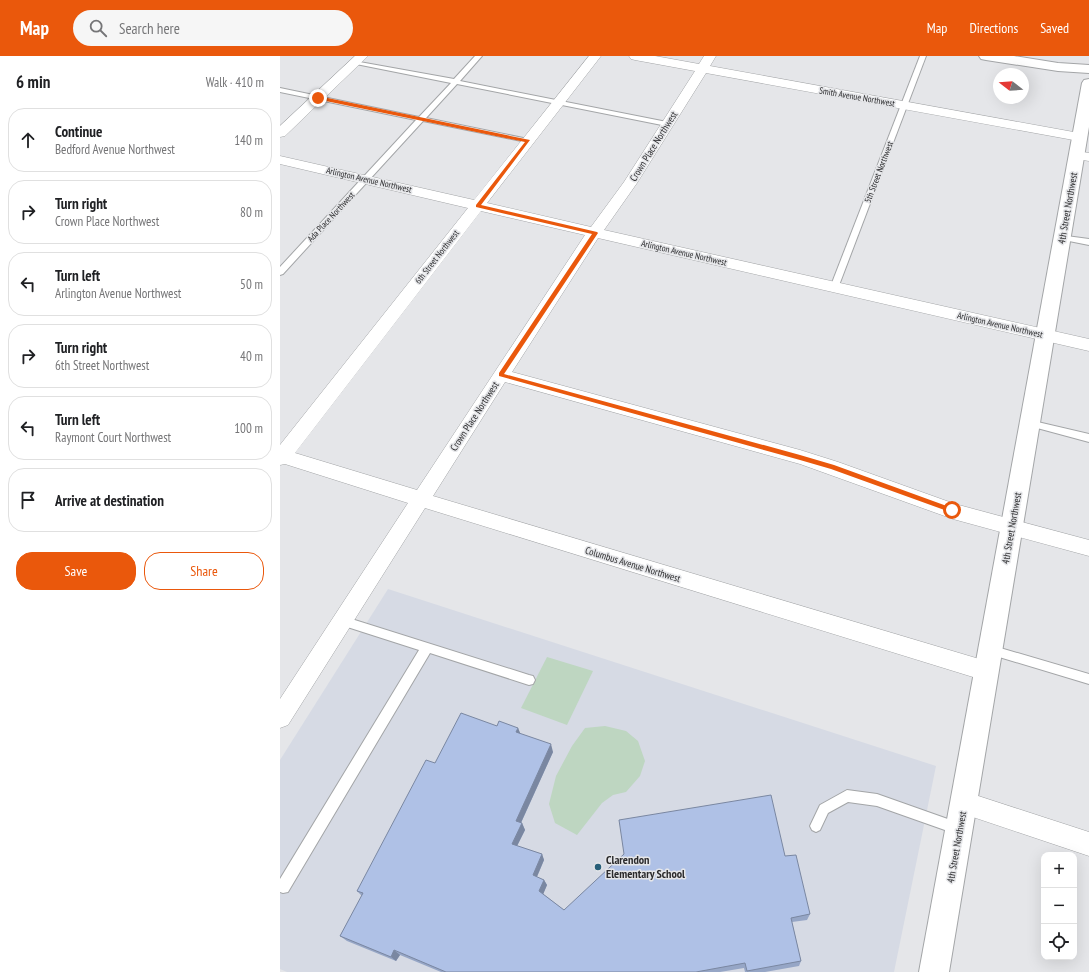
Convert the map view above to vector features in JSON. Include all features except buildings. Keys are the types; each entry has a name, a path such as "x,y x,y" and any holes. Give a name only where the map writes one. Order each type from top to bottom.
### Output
{"street":[{"name":"6th Street Northwest","path":"281,456 595,56"},
{"name":"Smith Avenue Northwest","path":"635,56 706,62 904,105 1079,137"},
{"path":"986,56 1058,67 1089,69"},
{"path":"280,133 359,59"},
{"name":"Crown Place Northwest","path":"280,718 420,499 586,245 630,183 706,62"},
{"name":"4th Street Northwest","path":"934,972 1062,237 1083,156 1079,137 1087,105 1089,83"},
{"name":"Arlington Avenue Northwest","path":"280,160 834,288 1089,345"},
{"path":"501,375 800,457 952,510 1089,548"},
{"name":"Columbus Avenue Northwest","path":"281,456 420,499 988,660"},
{"path":"963,803 1089,844"}],"lane":[{"name":"Ada Place Northwest","path":"280,272 479,56"},
{"name":"5th Street Northwest","path":"834,288 922,56"},
{"path":"359,59 455,82 667,124"},
{"path":"280,90 528,141"},
{"path":"1062,237 1089,242"},
{"path":"1029,423 1089,438"},
{"path":"342,621 530,680"},
{"path":"280,886 283,887 427,647"},
{"path":"988,660 1089,679"},
{"path":"816,826 824,809 846,796 876,800 959,829"}],"shaded area":[{"name":"Clarendon Elementary School","path":"388,589 936,766 894,972 287,972 280,969 280,760"}],"green space":[{"path":"547,657 593,671 567,725 521,708"},
{"path":"605,726 626,731 638,741 645,761 640,776 626,792 613,795 602,803 577,835 555,823 549,804 556,776 572,746 585,728"}],"place":[{"name":"Clarendon Elementary School","path":"598,867"}],"route":[{"path":"318,98 528,141 478,206 595,233 501,375 800,457 952,510"}]}
